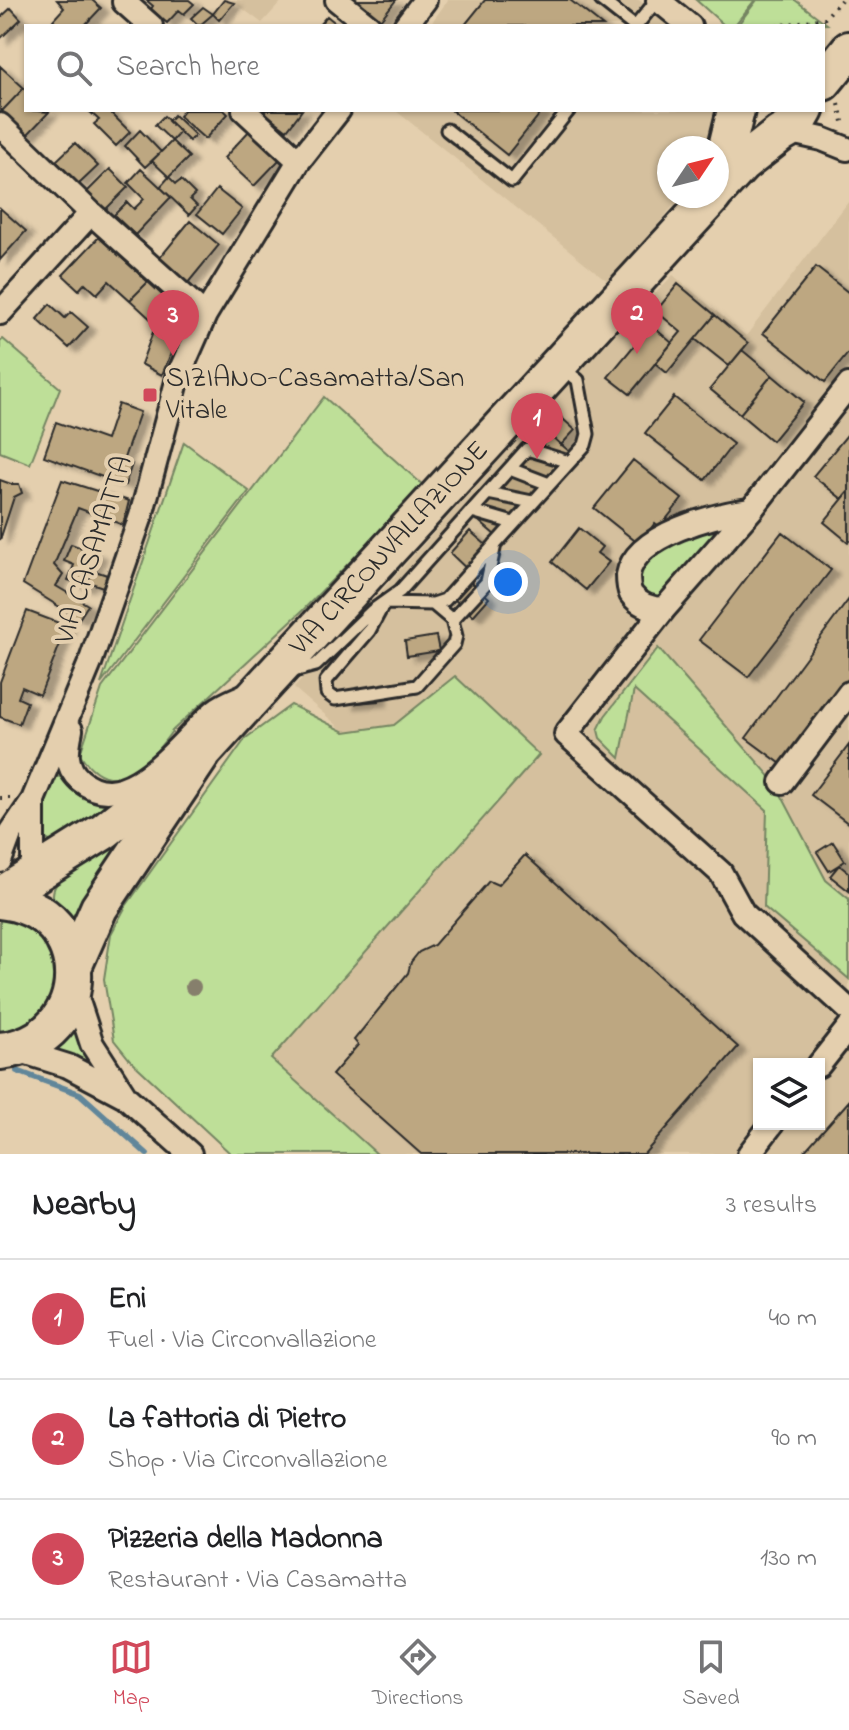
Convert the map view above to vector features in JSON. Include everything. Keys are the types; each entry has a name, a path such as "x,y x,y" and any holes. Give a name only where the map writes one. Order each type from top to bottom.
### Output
{"main road":[{"path":"825,47 849,34"},
{"path":"825,80 849,50"},
{"path":"728,136 735,112"},
{"path":"738,112 748,126 758,132 796,121"},
{"name":"VIA CIRCONVALLAZIONE","path":"729,177 796,121"},
{"name":"VIA CIRCONVALLAZIONE","path":"204,751 698,208"},
{"path":"0,898 35,893 104,831 204,751"},
{"path":"4,1050 36,1041 54,1027 66,1008 73,976 99,908 204,751"},
{"path":"35,893 70,950 73,976"}],"street":[{"path":"126,0 124,2 149,24"},
{"path":"337,0 367,24"},
{"path":"407,24 425,0"},
{"path":"657,0 687,24"},
{"path":"246,112 299,161"},
{"name":"VIA CASAMATTA","path":"33,800 90,663 141,516 179,374 205,315 299,161 337,112"},
{"path":"796,121 822,139 848,150"},
{"path":"796,121 848,150"},
{"path":"0,125 91,213 205,315"},
{"path":"0,313 91,213"},
{"path":"849,385 751,510 664,609 566,734 721,873 743,913 849,1010"},
{"path":"664,609 647,607 630,592 627,580 630,568 644,549 697,522 725,513 751,510"},
{"path":"90,663 75,711 67,757 71,771 83,783 104,790 127,787 149,774 217,709 266,682"},
{"path":"782,782 849,693"},
{"path":"0,861 5,837 33,800"},
{"path":"33,800 35,893"},
{"path":"73,976 92,1044 126,1097"},
{"path":"825,1058 849,1027"},
{"path":"4,1050 68,1066 126,1097 190,1154"},
{"path":"749,1154 767,1130"}],"lane":[{"path":"601,0 632,24"},
{"path":"637,24 657,0"},
{"path":"447,130 512,181 567,112"},
{"path":"384,603 433,604 445,600 585,445 588,434 578,380 557,364"},
{"path":"266,682 316,665 400,591 527,449 569,462"},
{"path":"510,469 549,484"},
{"path":"488,493 532,502"},
{"path":"472,511 513,523"},
{"path":"452,620 487,582 496,543"},
{"path":"384,603 369,631 326,681 327,693 335,699 417,686 454,644 456,636 452,620 433,604"}],"path":[{"path":"788,24 825,18 841,0"}],"shaded area":[{"path":"231,0 283,0 262,23"},
{"path":"448,0 639,0 666,24 430,24"},
{"path":"397,112 714,112 713,136 657,136 657,208 671,208 610,283"},
{"path":"849,201 849,1154 377,1154 271,1059 538,755 455,676 394,725 345,732 294,688 579,372 673,275 746,336"}],"green space":[{"path":"696,0 755,0 736,24 723,24"},
{"path":"757,0 795,0 827,24 825,24 739,24"},
{"path":"3,339 60,388 30,464 0,452 0,342"},
{"path":"324,397 424,486 302,611 172,731 141,766 129,774 104,776 80,754 102,688"},
{"path":"184,442 249,491 101,684"},
{"path":"720,526 667,592 646,597 638,588 640,569 658,554 687,537"},
{"path":"658,648 774,781 826,880 849,899 849,979 764,907 767,810 634,690 620,758 600,738 598,730 605,716"},
{"path":"455,676 539,755 271,1059 377,1154 231,1154 130,1060 114,1040 104,979 111,934 126,906 246,738 291,705 345,732 394,725"},
{"path":"54,775 63,778 81,796 122,806 55,844 42,837 45,796"},
{"path":"128,835 82,919 70,920 55,903 55,886 72,869"},
{"path":"0,915 22,920 37,930 47,942 53,955 56,983 45,1010 35,1022 0,1035"},
{"path":"77,1019 94,1060 91,1068 49,1052 65,1040"}],"building":[{"path":"57,0 92,0 101,8 86,24 57,24 53,20 64,8"},
{"path":"146,0 189,0 194,4 184,14 179,10 167,23"},
{"path":"224,0 234,3 219,20 213,14"},
{"path":"355,0 396,0 380,20"},
{"path":"485,0 570,0 600,24 466,24"},
{"path":"203,7 213,14 201,24 191,18"},
{"path":"11,8 21,19 0,39 0,18"},
{"path":"327,16 337,24 320,24"},
{"path":"0,66 24,88 2,111 0,109"},
{"path":"24,88 24,112 49,112 27,135 2,111"},
{"path":"90,112 110,112 130,132 116,146 94,124 99,120"},
{"path":"182,112 228,114 205,139 179,116"},
{"path":"264,112 300,112 287,130"},
{"path":"453,112 541,112 507,155"},
{"path":"174,115 195,135 189,141 168,121"},
{"path":"164,116 180,132 172,141 155,125"},
{"path":"140,130 161,152 145,167 125,146"},
{"path":"250,130 280,159 254,186 224,158"},
{"path":"172,141 189,157 169,177 152,161"},
{"path":"75,143 98,166 79,184 56,161"},
{"path":"110,169 128,187 103,212 85,194"},
{"path":"141,169 171,197 135,235 114,215 127,202 134,209 144,199 128,183"},
{"path":"169,177 176,184 181,180 195,194 190,199 197,206 189,215 160,187"},
{"path":"217,189 242,209 222,234 197,214"},
{"path":"0,208 26,231 0,260"},
{"path":"190,221 219,245 187,284 158,260"},
{"path":"99,237 148,282 130,300 109,281 97,294 85,283 79,290 63,275"},
{"path":"816,267 849,293 849,352 825,382 763,333"},
{"path":"148,282 186,317 162,375 141,364 156,324 130,300"},
{"path":"678,284 715,315 667,373 655,363 681,332 656,311"},
{"path":"50,304 65,318 71,312 88,327 69,348 37,319"},
{"path":"715,315 748,343 729,366 695,339"},
{"path":"651,325 672,343 630,394 608,377"},
{"path":"742,350 772,375 740,414 710,389"},
{"path":"772,375 804,402 772,441 740,414"},
{"path":"674,397 733,444 705,480 645,433"},
{"path":"118,404 140,412 123,461 132,464 125,485 44,456 56,422 106,440"},
{"path":"562,418 575,430 561,445 548,433"},
{"path":"548,433 570,452 495,535 474,517"},
{"path":"847,435 849,491 842,499 813,476"},
{"path":"633,460 682,499 660,527 655,523 639,544 594,508"},
{"path":"0,480 19,484 22,493 14,497 0,540"},
{"path":"62,480 129,501 123,525 78,508 54,565 63,575 56,586 88,605 79,619 23,584"},
{"path":"849,491 849,541 848,542 824,522"},
{"path":"579,528 602,547 597,553 609,562 586,590 552,562"},
{"path":"470,531 493,551 472,574 450,553"},
{"path":"782,532 831,570 748,677 699,640"},
{"path":"71,544 99,554 86,587 68,580 74,565 64,561"},
{"path":"92,570 107,575 103,587 88,582"},
{"path":"471,582 489,598 473,616 455,600"},
{"path":"849,599 849,678 784,766 746,738"},
{"path":"27,611 67,626 40,695 22,687 18,698 27,702 19,724 0,717 0,682"},
{"path":"436,636 439,651 407,656 405,641"},
{"path":"378,688 379,701 347,704 345,693"},
{"path":"849,745 849,824 811,795"},
{"path":"833,842 845,861 829,871 817,852"},
{"path":"525,855 738,1047 644,1154 421,1154 332,1075 358,1045 354,1040 408,973 411,962 419,952 434,945 489,881 498,885"},
{"path":"839,865 849,873 849,891 830,876"},
{"path":"849,1101 849,1154 802,1154"}],"waterway":[{"path":"17,1071 80,1094 147,1154"}],"place":[{"name":"La fattoria di Pietro","path":"637,354"},
{"name":"Pizzeria della Madonna","path":"173,356"},
{"name":"SIZIANO-Casamatta/San Vitale","path":"150,395"},
{"name":"Eni","path":"537,459"}]}
